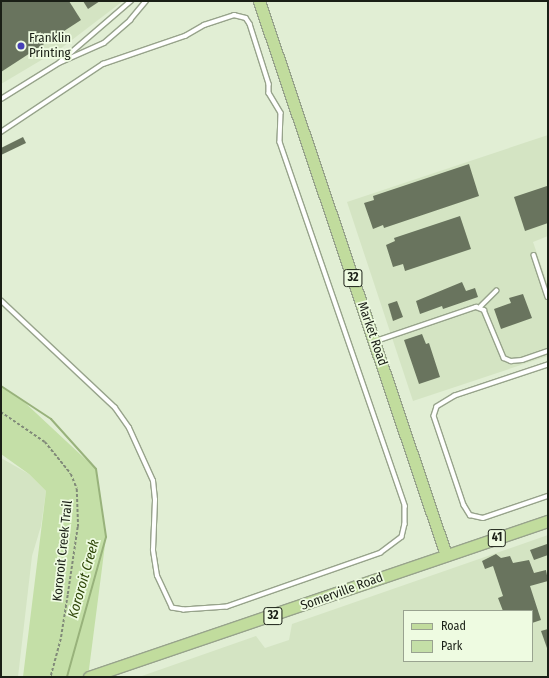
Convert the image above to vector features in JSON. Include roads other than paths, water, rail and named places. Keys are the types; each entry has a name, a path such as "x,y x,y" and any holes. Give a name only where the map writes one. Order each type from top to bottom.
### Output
{"main road":[{"name":"Market Road","path":"259,1 446,554"},
{"name":"Somerville Road","path":"94,675 446,554 548,521"}],"lane":[{"path":"59,63 131,1"},
{"path":"1,99 59,63 104,43 130,20 146,1"},
{"path":"1,132 103,64 186,36 204,25 234,15 246,18 250,24 264,69 269,93 281,113 280,142 405,506 405,524 402,537 381,553 227,607 184,610 172,608 157,576 153,550 155,500 153,481 129,428 115,408 1,301"},
{"path":"534,255 548,297"},
{"path":"375,341 480,307 496,291"},
{"path":"480,307 504,358 511,361 522,360 548,352"},
{"path":"548,364 455,396 437,407 434,416 464,505 470,515 483,518 548,496"}],"waterway":[{"name":"Kororoit Creek","path":"1,386 51,419 96,469 106,537 67,677"}],"place":[{"name":"Franklin Printing","path":"21,46"}]}
